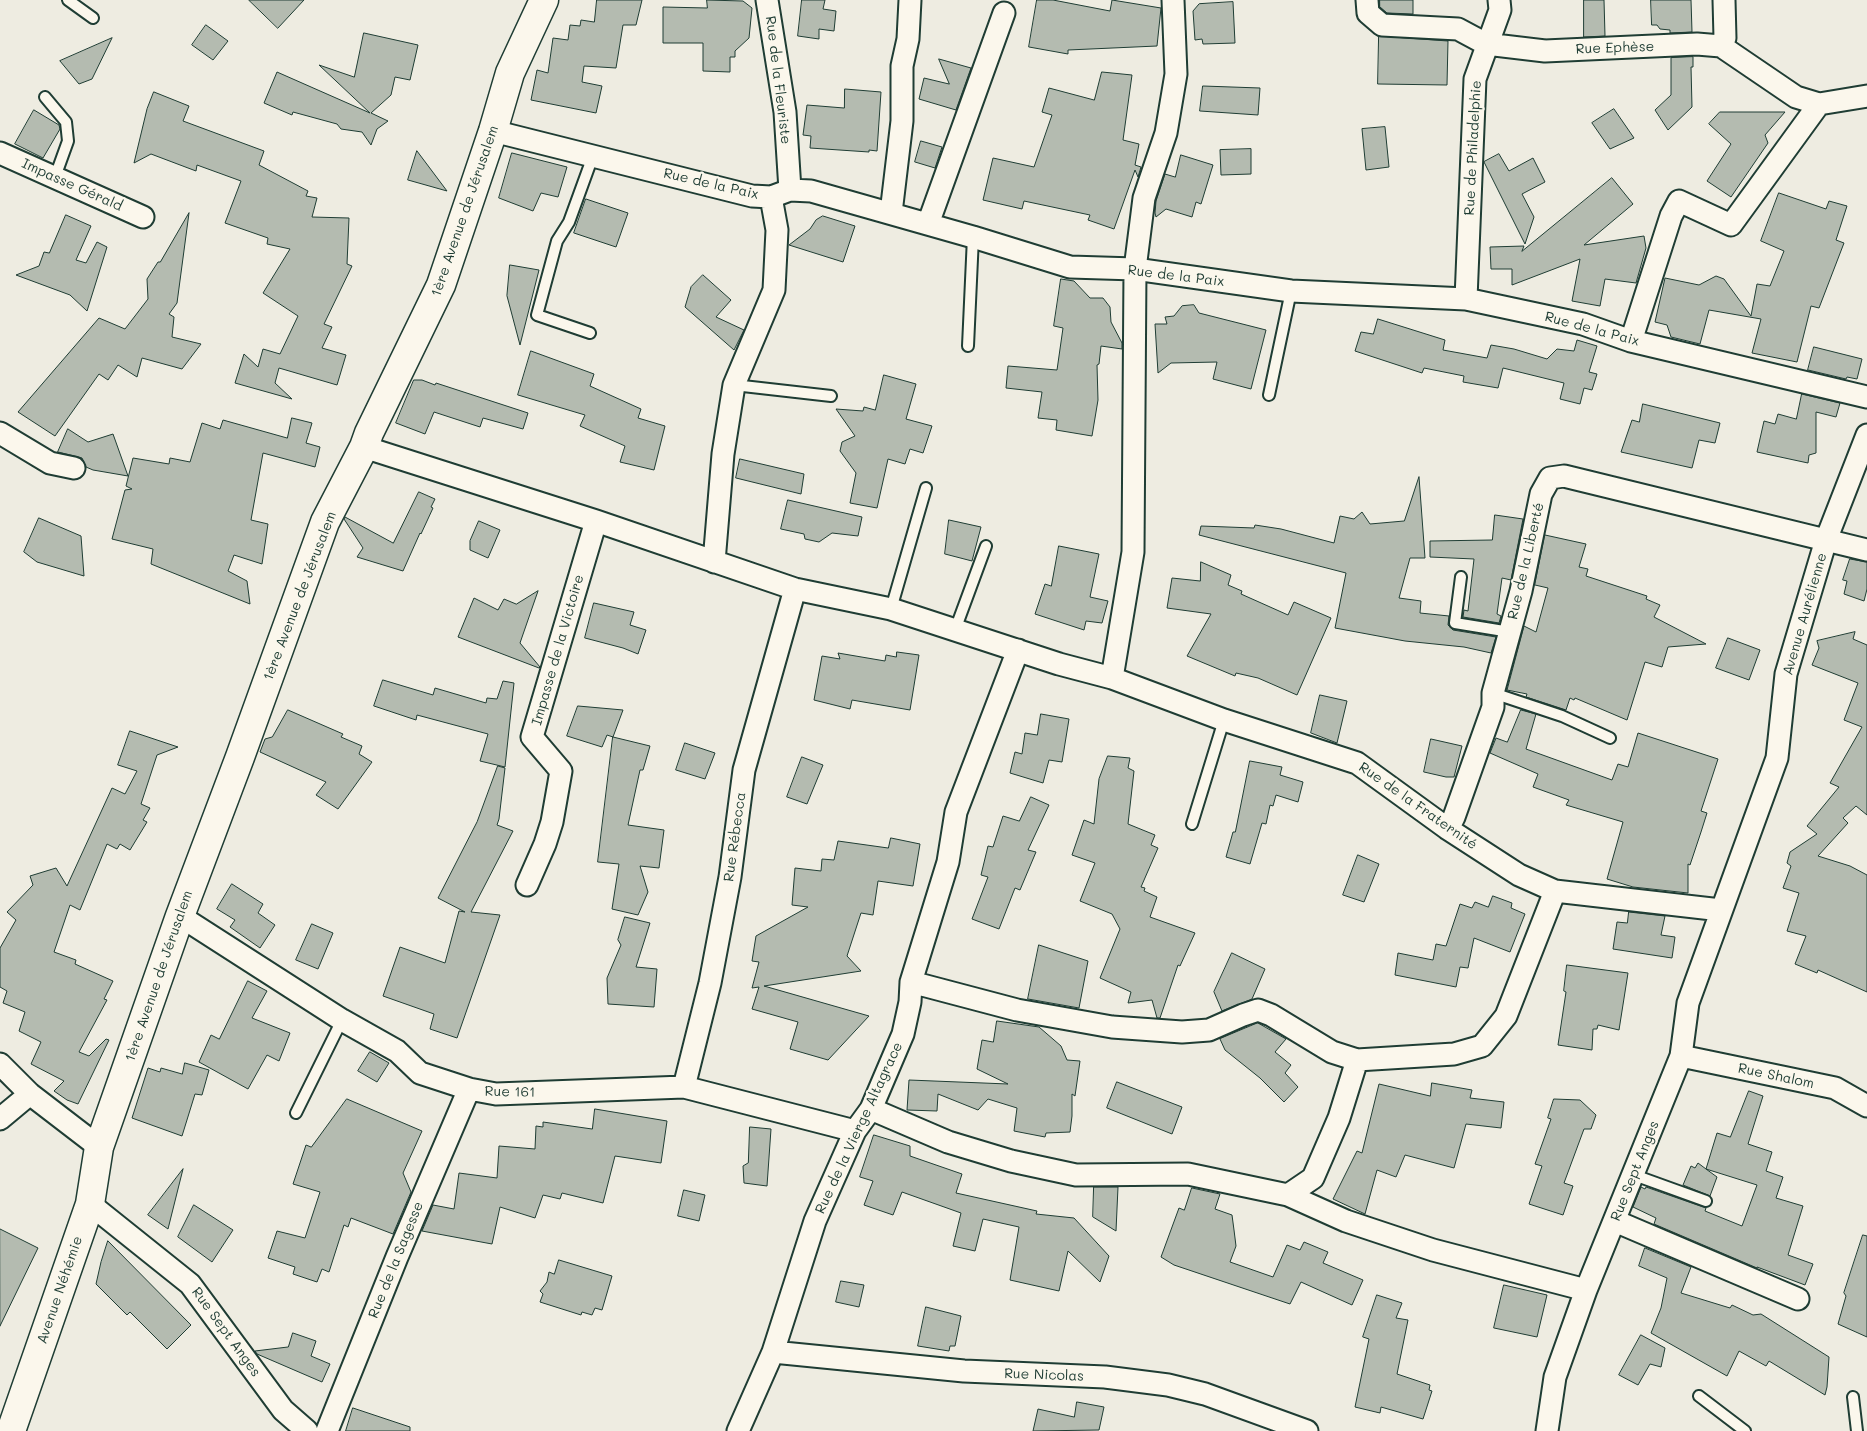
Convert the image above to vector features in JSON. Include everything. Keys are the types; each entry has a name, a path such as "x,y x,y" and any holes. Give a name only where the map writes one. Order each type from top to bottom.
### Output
{"street":[{"name":"1ère Avenue de Jérusalem","path":"99,1147 180,916 325,522 364,447 441,285 493,131 510,73 544,0"},
{"name":"Rue de la Fleuriste","path":"714,562 723,454 734,385 774,290 785,112 767,0"},
{"path":"891,213 902,121 902,66 908,39 910,0"},
{"path":"1112,678 1133,552 1135,269 1144,198 1166,133 1176,74 1173,0"},
{"name":"Rue Ephèse","path":"1367,0 1368,12 1382,26 1458,29 1486,44 1545,51 1697,44 1720,46 1796,97 1819,104 1867,96"},
{"name":"Rue de Philadelphie","path":"1466,299 1475,79 1486,44 1500,10 1499,0"},
{"path":"1720,46 1725,38 1724,0"},
{"path":"928,224 1004,13"},
{"path":"1631,340 1671,216 1679,201 1731,226 1819,104"},
{"name":"Rue de la Paix","path":"493,131 752,196 812,191 1070,267 1135,269 1291,292 1466,299 1583,324 1631,340 1867,397"},
{"name":"Impasse Gérald","path":"0,153 143,217"},
{"path":"0,433 50,463 74,468"},
{"name":"Avenue Aurélienne","path":"1721,910 1777,758 1786,674 1826,540 1867,435"},
{"name":"Rue de la Fraternité","path":"364,447 596,521 795,589 891,609 1059,664 1112,678 1224,720 1358,763 1448,829 1519,875 1555,891 1721,910"},
{"name":"Rue de la Liberté","path":"1448,829 1493,707 1493,693 1521,591 1541,494 1550,478 1564,476 1826,540"},
{"name":"Impasse de la Victoire","path":"527,885 545,844 552,822 561,771 532,737 596,521"},
{"path":"1826,540 1867,550"},
{"name":"Rue Rébecca","path":"684,1087 710,983 730,877 744,770 795,589"},
{"name":"Rue de la Vierge Altagrace","path":"738,1431 773,1352 815,1221 855,1130 871,1109 903,1034 910,1002 911,982 948,862 956,812 1018,650"},
{"path":"911,982 1017,1010 1112,1027 1182,1032 1209,1030 1258,1010 1271,1015 1332,1052 1357,1060 1454,1054 1482,1046 1506,1016 1555,891"},
{"name":"Rue Sept Anges","path":"1547,1431 1555,1377 1586,1290 1681,1056 1688,1003 1721,910"},
{"name":"Rue 161","path":"180,916 342,1020 397,1050 420,1073 469,1090 496,1094 684,1087 855,1130"},
{"name":"Rue Shalom","path":"1681,1056 1835,1088 1867,1106"},
{"path":"1288,1195 1313,1178 1339,1118 1357,1060"},
{"path":"0,1064 30,1094 99,1147"},
{"name":"Rue de la Sagesse","path":"327,1431 397,1257 469,1090"},
{"path":"0,1119 30,1094"},
{"path":"871,1109 948,1142 1011,1161 1076,1175 1188,1174 1288,1195 1346,1221 1433,1250 1586,1290"},
{"name":"Avenue Néhémie","path":"11,1431 90,1204 99,1147"},
{"name":"Rue Sept Anges","path":"90,1204 190,1284 283,1410 307,1431"},
{"path":"1615,1221 1798,1299"},
{"name":"Rue Nicolas","path":"773,1352 964,1372 1106,1377 1168,1385 1205,1394 1308,1431"}],"lane":[{"path":"68,0 92,18"},
{"path":"45,97 66,122 68,141 55,177"},
{"path":"590,333 537,316 557,241 569,222 593,156"},
{"path":"968,346 973,237"},
{"path":"1269,396 1291,292"},
{"path":"734,385 831,396"},
{"path":"891,609 926,488"},
{"path":"955,630 986,546"},
{"path":"1461,577 1455,623 1510,632"},
{"path":"1493,693 1562,716 1610,738"},
{"path":"1192,824 1224,720"},
{"path":"296,1113 342,1020"},
{"path":"1634,1175 1706,1202"},
{"path":"1699,1396 1745,1431"},
{"path":"1853,1397 1857,1431"}],"building":[{"path":"249,0 304,0 278,28"},
{"path":"597,0 642,0 636,25 623,25 616,68 584,66 582,82 602,86 596,113 531,100 537,70 548,73 553,38 568,40 570,25 580,26 581,20 594,22"},
{"path":"707,0 743,1 752,8 749,38 735,51 735,57 730,57 730,72 703,71 703,43 663,43 663,7 707,8"},
{"path":"802,0 825,0 823,9 836,11 834,31 819,29 819,39 798,36"},
{"path":"1037,0 1053,0 1110,11 1112,0 1161,8 1157,46 1068,50 1068,54 1029,47"},
{"path":"1380,0 1413,0 1413,14 1387,13 1380,7"},
{"path":"1584,0 1604,0 1605,36 1584,37"},
{"path":"1651,0 1691,0 1692,32 1670,33 1670,30 1660,29 1657,25 1652,25"},
{"path":"1233,2 1235,43 1203,44 1202,39 1195,40 1193,11 1199,4"},
{"path":"206,25 228,41 213,60 192,45"},
{"path":"364,33 418,45 410,80 395,77 391,95 371,113 388,121 377,129 371,145 362,132 341,129 337,124 293,112 292,115 264,103 277,72 370,113 319,65 354,77"},
{"path":"1379,36 1448,41 1447,85 1378,84"},
{"path":"112,38 92,79 79,84 60,61"},
{"path":"1693,57 1693,67 1691,67 1692,107 1668,130 1655,110 1671,95 1671,58"},
{"path":"939,59 971,68 956,110 919,99 924,78 949,84"},
{"path":"1102,72 1132,75 1123,140 1139,144 1135,165 1141,167 1138,177 1135,170 1114,229 1088,220 1090,215 1024,201 1022,209 983,200 993,158 1034,167 1052,115 1042,112 1049,88 1094,100"},
{"path":"1203,86 1260,88 1258,115 1200,111"},
{"path":"845,89 881,92 877,151 810,148 811,136 803,135 807,105 844,108"},
{"path":"154,92 189,106 183,121 264,151 259,165 308,191 306,196 317,198 312,217 349,218 347,264 352,266 324,324 332,327 322,348 346,355 337,385 279,368 275,383 292,399 235,383 244,354 258,367 263,349 280,354 298,316 263,293 290,249 267,244 268,238 225,223 241,181 197,165 196,171 151,154 134,163 147,109"},
{"path":"1614,109 1634,138 1610,149 1592,123"},
{"path":"34,110 59,125 60,129 43,158 15,144"},
{"path":"1720,112 1785,112 1765,135 1768,143 1731,197 1707,181 1731,144 1709,124"},
{"path":"1385,127 1389,167 1366,170 1362,129"},
{"path":"921,141 942,147 935,168 915,162"},
{"path":"1251,149 1251,174 1221,175 1220,150"},
{"path":"417,151 447,191 408,180"},
{"path":"512,153 567,167 558,197 541,193 533,211 499,198"},
{"path":"1499,154 1509,171 1533,158 1545,182 1522,194 1534,217 1525,244 1484,162"},
{"path":"1181,155 1213,165 1201,204 1196,202 1192,217 1166,209 1156,217 1156,201 1165,174 1175,177"},
{"path":"1612,178 1633,204 1584,245 1644,236 1646,248 1636,283 1605,279 1600,306 1572,301 1580,259 1512,285 1512,269 1491,269 1490,247 1524,246 1522,251"},
{"path":"1779,193 1826,209 1829,201 1847,206 1836,240 1844,243 1819,308 1811,306 1797,362 1752,353 1761,319 1709,310 1700,344 1671,337 1667,325 1655,322 1665,278 1699,285 1716,276 1724,279 1751,316 1757,284 1770,286 1784,251 1761,241"},
{"path":"586,199 628,213 616,247 574,233"},
{"path":"189,213 177,303 169,314 174,317 172,337 201,344 182,369 142,358 137,377 118,365 108,380 99,374 55,436 18,412 99,318 125,329 148,299 147,279 158,262 160,262"},
{"path":"66,215 91,226 76,260 86,263 97,242 107,247 87,311 70,295 16,275 39,266 44,252 49,253"},
{"path":"823,216 855,226 843,262 789,245"},
{"path":"510,265 539,270 520,345 507,296"},
{"path":"703,275 731,300 716,317 744,330 734,350 685,307 691,287"},
{"path":"1061,279 1074,281 1090,298 1103,298 1110,307 1111,322 1122,343 1122,349 1101,346 1099,364 1097,365 1098,400 1092,436 1056,430 1057,420 1038,418 1042,392 1006,388 1008,366 1057,370 1063,328 1054,326"},
{"path":"1194,305 1199,313 1266,330 1251,389 1213,379 1217,362 1171,363 1158,373 1155,324 1167,324 1165,317 1174,316 1182,306"},
{"path":"1378,319 1445,340 1443,350 1487,358 1491,345 1514,349 1547,359 1557,349 1574,351 1577,340 1597,346 1589,372 1597,374 1592,390 1584,388 1580,404 1560,399 1564,383 1503,368 1498,388 1463,382 1464,376 1424,368 1422,373 1355,351 1361,332 1373,334"},
{"path":"1814,347 1862,359 1857,379 1847,377 1846,379 1808,370"},
{"path":"531,351 594,374 590,386 641,409 638,418 665,426 654,470 620,462 625,446 580,426 585,415 518,395"},
{"path":"884,375 916,384 906,419 932,426 923,453 910,449 905,464 888,459 877,508 850,503 856,473 840,451 842,442 855,436 836,409 863,411 864,407 875,410"},
{"path":"414,380 422,380 435,385 436,383 528,413 523,429 483,418 480,427 434,412 425,434 396,423"},
{"path":"1802,394 1840,403 1836,417 1816,412 1816,453 1809,455 1808,463 1757,452 1764,421 1775,424 1778,414 1796,419"},
{"path":"1643,404 1720,423 1715,443 1699,440 1692,468 1621,452 1632,420 1639,422"},
{"path":"292,418 312,423 306,443 320,447 315,467 263,453 251,520 268,524 262,564 234,555 228,571 247,581 250,604 151,564 153,549 112,539 125,490 132,489 126,486 133,458 169,464 170,458 190,462 202,423 220,429 223,420 287,438"},
{"path":"68,429 88,442 113,434 128,476 93,470 86,467 82,458 58,452"},
{"path":"740,459 804,474 801,494 736,478"},
{"path":"1419,477 1425,558 1410,558 1399,598 1421,601 1420,613 1449,616 1448,625 1453,630 1496,637 1491,653 1464,647 1405,641 1335,628 1346,573 1199,535 1201,526 1254,528 1255,525 1281,529 1334,543 1340,516 1354,519 1362,512 1370,524 1404,521"},
{"path":"419,492 435,499 431,507 433,508 403,571 357,557 363,548 344,519 345,517 393,543"},
{"path":"788,500 862,517 858,536 832,533 819,542 805,539 804,534 781,529"},
{"path":"1495,515 1523,519 1511,580 1502,578 1497,614 1501,616 1499,623 1463,617 1464,610 1468,611 1474,559 1430,557 1430,541 1492,540"},
{"path":"39,518 81,536 84,576 37,562 24,552"},
{"path":"949,520 981,527 972,561 945,554"},
{"path":"479,521 500,530 488,558 470,550 470,541"},
{"path":"1545,535 1586,544 1579,567 1588,569 1586,576 1647,596 1646,599 1660,605 1654,617 1706,644 1668,647 1662,667 1645,662 1627,720 1575,698 1574,700 1570,698 1566,710 1526,697 1527,694 1507,690 1524,626 1536,632 1548,588 1535,585"},
{"path":"1059,546 1099,554 1090,597 1108,601 1102,623 1086,621 1084,630 1035,614 1045,584 1051,586"},
{"path":"1850,559 1867,562 1867,589 1864,601 1844,594 1847,581 1843,580"},
{"path":"1201,562 1231,575 1228,585 1242,591 1241,594 1288,615 1294,602 1331,618 1297,695 1258,678 1236,673 1235,676 1187,656 1211,614 1167,608 1172,578 1200,581"},
{"path":"538,591 520,643 539,668 458,637 474,598 498,610 504,599 516,604"},
{"path":"594,603 634,612 630,625 646,630 638,654 585,638"},
{"path":"1855,632 1853,639 1867,645 1867,815 1856,806 1843,818 1848,823 1818,856 1850,866 1867,875 1867,992 1818,970 1817,973 1795,964 1806,936 1787,931 1799,893 1783,888 1791,866 1787,863 1790,852 1817,834 1807,826 1839,787 1830,783 1862,727 1844,720 1858,683 1812,665 1819,648 1817,641"},
{"path":"1728,638 1760,650 1749,680 1716,668"},
{"path":"897,652 919,655 910,710 852,700 850,709 814,700 822,656 840,659 838,653 885,661 886,655 896,657"},
{"path":"383,680 433,695 435,688 486,703 487,698 497,699 503,681 514,683 505,767 480,761 488,734 417,715 416,720 374,706"},
{"path":"1320,695 1347,701 1337,743 1311,733"},
{"path":"578,706 623,710 613,737 607,735 602,747 567,736"},
{"path":"288,710 343,734 341,737 362,746 359,754 372,762 338,809 316,795 326,782 260,752 265,739 272,737"},
{"path":"1521,710 1536,714 1526,749 1612,780 1618,764 1628,767 1638,733 1718,759 1701,811 1707,813 1690,865 1688,864 1688,893 1633,887 1607,879 1623,822 1566,805 1569,800 1533,787 1538,774 1490,753 1496,738 1507,742"},
{"path":"1041,714 1069,719 1062,762 1049,760 1043,783 1010,773 1015,752 1022,754 1025,733 1037,735"},
{"path":"130,731 178,747 157,755 141,804 150,808 143,820 147,822 130,850 120,844 117,849 107,844 80,910 70,905 54,952 76,960 75,964 113,981 104,999 107,1000 79,1052 89,1056 106,1039 109,1040 78,1104 67,1100 54,1091 64,1081 31,1064 41,1042 19,1031 25,1012 3,1003 7,991 0,987 0,948 16,920 7,912 33,885 30,876 56,868 67,886 112,788 125,794 137,771 118,765"},
{"path":"613,737 650,746 643,770 640,770 628,825 664,830 659,868 640,866 648,892 638,915 612,909 619,864 598,862"},
{"path":"1431,739 1462,746 1454,777 1424,772"},
{"path":"685,743 715,753 705,779 676,770"},
{"path":"1108,756 1130,758 1128,768 1134,771 1128,824 1155,835 1151,845 1158,848 1141,887 1145,888 1144,891 1157,897 1150,917 1195,933 1180,966 1178,965 1160,1018 1157,1018 1152,1000 1128,1003 1131,992 1100,978 1120,929 1112,914 1080,901 1095,863 1072,855 1084,820 1094,824 1099,779"},
{"path":"802,757 823,765 807,804 787,797"},
{"path":"1250,761 1282,767 1280,775 1303,782 1298,802 1276,795 1273,806 1270,805 1266,824 1262,823 1250,864 1226,857 1233,832 1235,832"},
{"path":"498,766 505,768 497,825 513,831 471,912 500,915 457,1038 430,1029 434,1014 383,996 400,947 445,963 459,911 465,912 438,898 477,822"},
{"path":"1031,797 1049,805 1028,850 1036,852 1020,890 1015,888 999,929 972,919 988,877 981,875 988,846 993,847 1003,816 1019,821"},
{"path":"891,838 920,844 913,886 878,881 873,915 861,913 847,956 861,971 764,986 869,1016 828,1060 790,1049 798,1022 752,1009 759,987 752,988 759,962 752,961 756,936 808,907 792,905 795,868 821,871 822,859 834,860 838,841 888,848"},
{"path":"1358,855 1379,864 1364,902 1343,895"},
{"path":"232,884 263,904 258,913 275,925 260,948 230,927 235,920 217,909"},
{"path":"1493,896 1512,903 1511,908 1525,914 1510,952 1474,938 1468,968 1460,967 1456,987 1395,975 1398,953 1433,960 1436,944 1446,946 1460,904 1472,908 1475,902 1488,907"},
{"path":"1629,912 1665,916 1661,935 1675,937 1672,958 1613,949 1617,922 1627,923"},
{"path":"625,917 650,923 636,967 657,969 654,1007 608,1004 607,978 621,945 618,940"},
{"path":"312,924 333,933 318,969 296,960"},
{"path":"1039,945 1088,961 1079,1008 1028,999"},
{"path":"1232,953 1265,969 1252,999 1222,1011 1214,992"},
{"path":"1567,965 1628,973 1619,1030 1598,1025 1597,1029 1593,1029 1592,1050 1558,1045 1566,992 1564,991"},
{"path":"248,981 267,991 252,1018 290,1033 279,1061 267,1055 248,1089 199,1062 211,1035 219,1039"},
{"path":"997,1021 1039,1027 1061,1046 1067,1060 1080,1061 1075,1096 1072,1094 1070,1132 1046,1133 1045,1137 1014,1131 1017,1108 988,1099 978,1110 938,1094 937,1111 907,1110 909,1080 1008,1084 977,1069 982,1040 993,1042"},
{"path":"1258,1023 1286,1039 1275,1052 1291,1065 1285,1073 1298,1087 1284,1102 1260,1078 1225,1050 1220,1039"},
{"path":"370,1052 389,1063 377,1082 358,1071"},
{"path":"185,1063 209,1070 202,1095 195,1094 182,1136 132,1118 148,1068 160,1072 161,1068 182,1074"},
{"path":"1117,1082 1182,1107 1172,1134 1107,1108"},
{"path":"1432,1083 1472,1090 1470,1098 1504,1102 1501,1128 1466,1124 1454,1168 1405,1155 1396,1177 1377,1170 1365,1214 1333,1199 1357,1151 1362,1153 1379,1084 1430,1096"},
{"path":"1749,1091 1763,1096 1748,1144 1772,1152 1766,1171 1783,1177 1776,1198 1803,1206 1788,1255 1813,1264 1805,1285 1757,1268 1654,1224 1656,1218 1633,1207 1641,1187 1645,1189 1646,1187 1706,1208 1705,1211 1742,1226 1757,1185 1706,1169 1717,1133 1730,1137"},
{"path":"347,1099 422,1131 403,1173 411,1192 393,1234 351,1218 348,1227 344,1225 329,1272 322,1269 317,1282 293,1274 295,1267 268,1258 277,1231 305,1238 320,1192 293,1184 306,1145 311,1147"},
{"path":"1554,1099 1580,1100 1596,1115 1591,1129 1584,1129 1564,1183 1573,1186 1563,1215 1529,1204 1542,1166 1535,1164 1551,1119 1548,1118"},
{"path":"595,1109 667,1121 661,1163 615,1156 603,1203 562,1193 560,1199 543,1195 535,1218 500,1207 492,1244 422,1231 433,1205 454,1209 459,1173 497,1178 499,1146 535,1149 536,1126 543,1127 543,1122 592,1129"},
{"path":"750,1127 771,1129 767,1186 744,1183 743,1166 748,1163"},
{"path":"874,1135 910,1146 910,1156 962,1174 956,1193 1037,1211 1036,1214 1074,1218 1109,1256 1100,1282 1068,1251 1059,1291 1010,1280 1019,1227 983,1219 975,1251 953,1246 961,1213 902,1192 893,1215 864,1205 873,1181 860,1177"},
{"path":"1698,1163 1717,1177 1710,1196 1683,1185 1691,1166 1695,1168"},
{"path":"183,1169 168,1229 148,1215"},
{"path":"1094,1187 1118,1187 1116,1231 1093,1217"},
{"path":"1192,1188 1220,1194 1215,1209 1232,1215 1236,1246 1230,1262 1273,1277 1287,1245 1300,1250 1304,1242 1328,1252 1323,1263 1363,1280 1352,1305 1301,1282 1290,1304 1174,1265 1161,1257 1179,1208 1184,1210"},
{"path":"684,1190 705,1195 699,1221 678,1216"},
{"path":"194,1205 233,1230 212,1262 178,1237"},
{"path":"0,1229 38,1248 0,1326"},
{"path":"1863,1235 1867,1236 1867,1337 1838,1324 1846,1296 1844,1293"},
{"path":"108,1241 191,1325 167,1349 130,1312 127,1315 96,1284"},
{"path":"1645,1248 1691,1267 1681,1293 1730,1308 1732,1305 1753,1315 1761,1314 1829,1357 1825,1395 1769,1361 1766,1366 1739,1351 1727,1376 1651,1333 1661,1308 1667,1278 1639,1266"},
{"path":"559,1260 612,1276 602,1310 595,1308 592,1315 582,1312 581,1315 540,1302 543,1294 540,1291 547,1282 549,1272 554,1274"},
{"path":"841,1281 864,1285 859,1307 836,1302"},
{"path":"1504,1285 1547,1295 1537,1337 1494,1328"},
{"path":"1377,1295 1402,1303 1396,1318 1408,1320 1397,1374 1430,1385 1429,1390 1432,1391 1423,1419 1381,1407 1380,1413 1355,1407 1369,1339 1363,1337"},
{"path":"926,1307 961,1316 955,1346 950,1346 949,1351 918,1346"},
{"path":"293,1333 316,1341 311,1356 330,1364 322,1382 257,1354 255,1351 288,1347"},
{"path":"1641,1335 1665,1348 1661,1367 1650,1364 1638,1385 1619,1375"},
{"path":"1077,1402 1104,1407 1099,1430 1033,1431 1038,1409 1074,1417"},
{"path":"353,1408 410,1427 410,1431 346,1431"}]}
